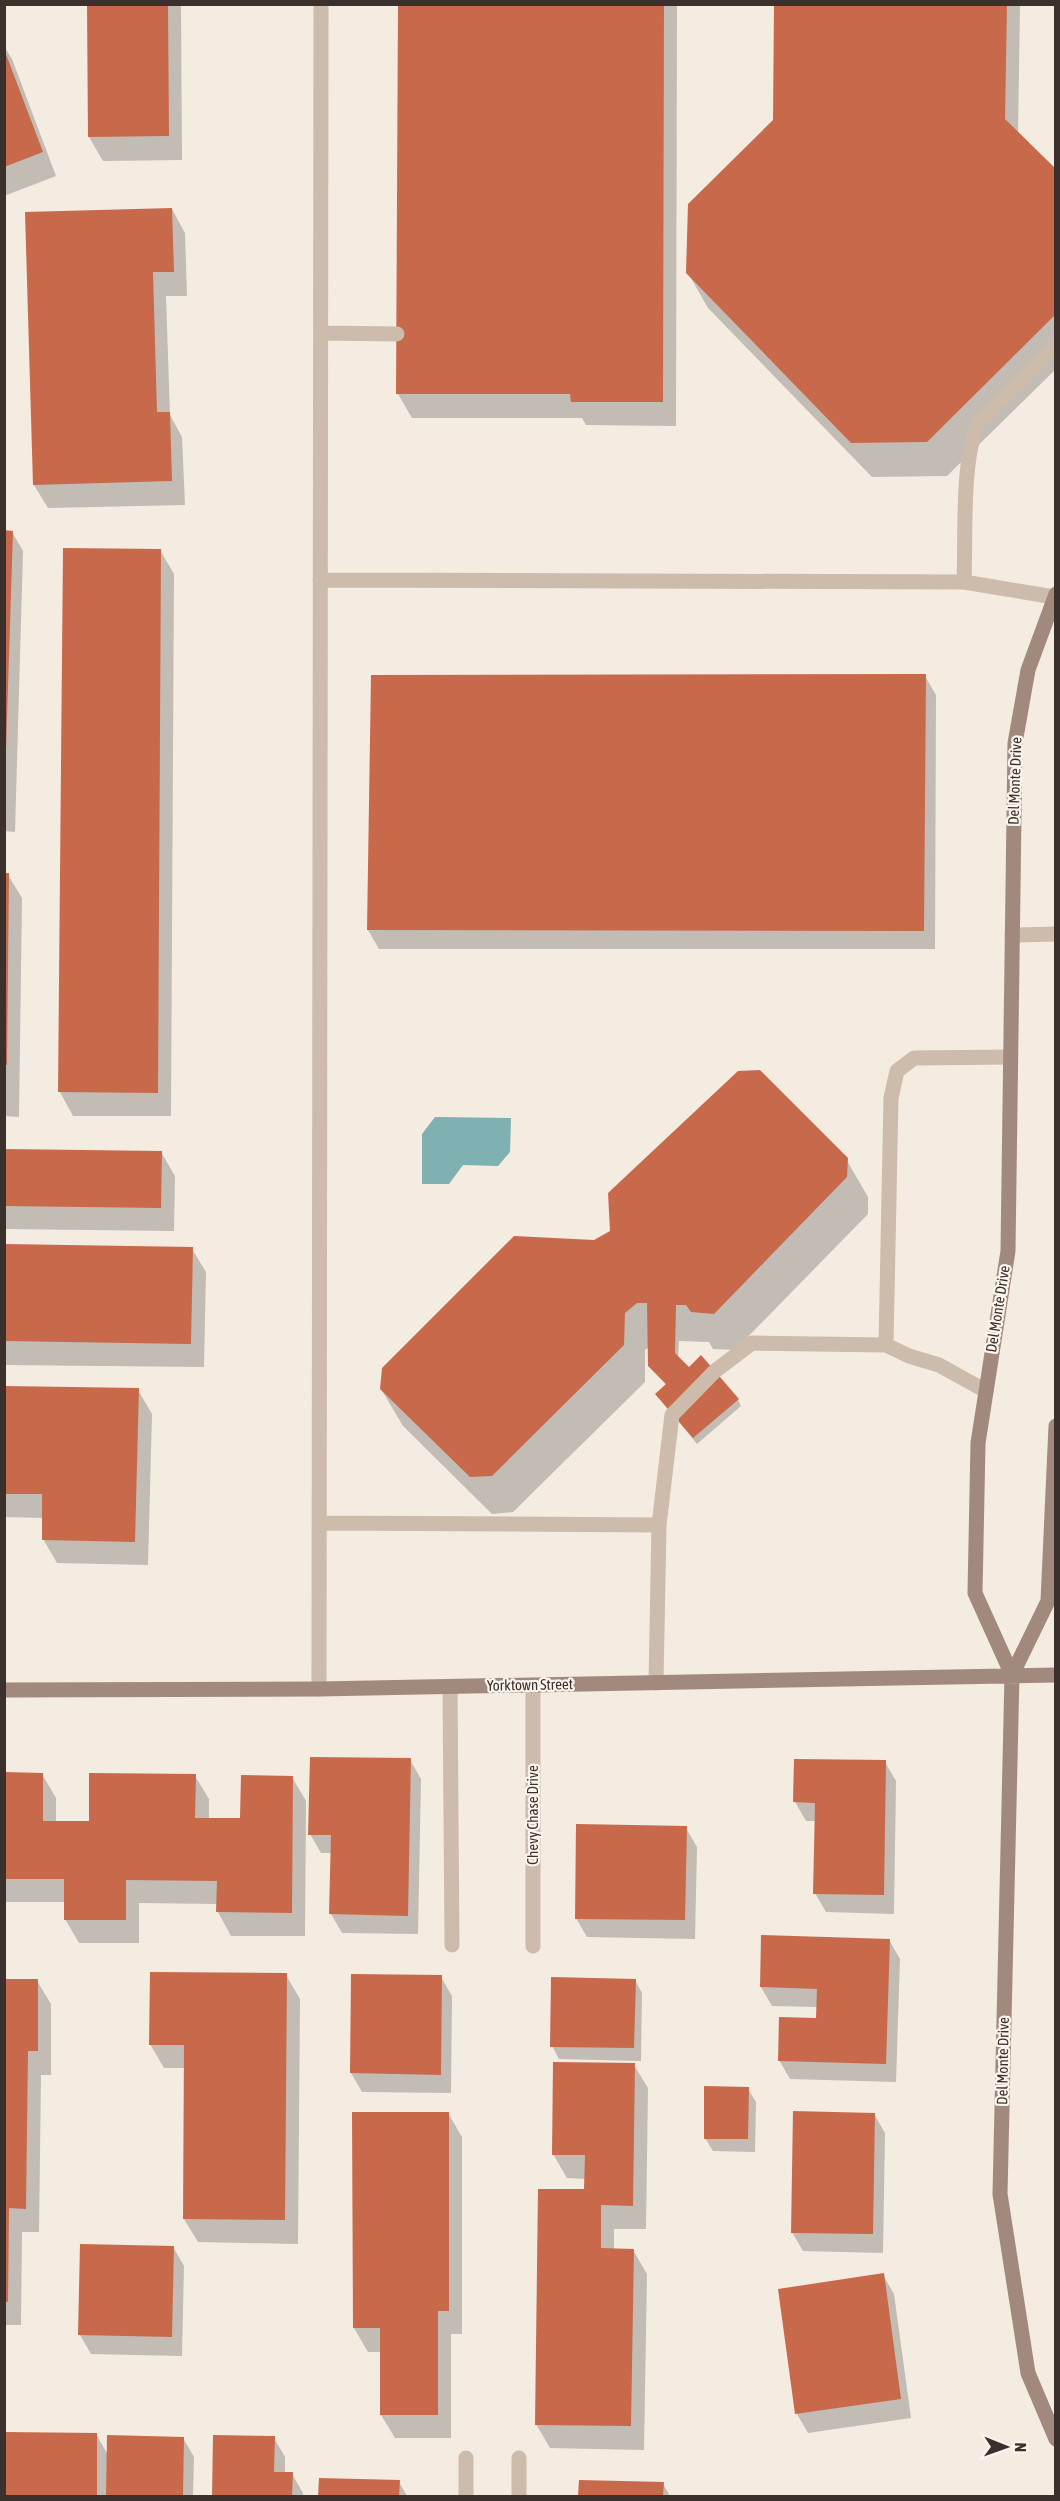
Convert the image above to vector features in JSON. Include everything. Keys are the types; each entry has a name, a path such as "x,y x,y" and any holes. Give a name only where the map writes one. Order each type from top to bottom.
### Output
{"street":[{"path":"319,1689 321,4"},
{"path":"321,333 397,334"},
{"path":"964,582 968,460 971,438 978,423 1056,346"},
{"path":"320,580 964,582 1055,596"},
{"name":"Del Monte Drive","path":"1012,1675 975,1593 978,1443 1008,1251 1015,743 1028,670 1055,596"},
{"path":"1012,935 1056,934"},
{"path":"886,1345 891,1098 897,1071 914,1058 1010,1057"},
{"path":"656,1683 659,1525 672,1415 716,1371 752,1343 886,1345 909,1356 939,1365 986,1391"},
{"name":"Del Monte Drive","path":"1056,1426 1048,1601 1012,1675 1000,2194 1028,2373 1056,2439"},
{"path":"320,1523 659,1525"},
{"name":"Yorktown Street","path":"4,1690 319,1689 1056,1675"},
{"name":"Chevy Chase Drive","path":"532,1685 533,1946"},
{"path":"450,1687 452,1945"},
{"path":"466,2458 466,2496"},
{"path":"519,2458 519,2496"}],"water":[{"path":"435,1117 511,1118 510,1152 498,1166 463,1165 449,1184 422,1184 422,1134"}],"building":[{"path":"87,4 168,4 169,136 88,137"},
{"path":"398,4 664,4 663,402 571,402 570,394 396,394"},
{"path":"774,4 1007,4 1005,119 1056,169 1056,314 927,442 851,443 686,273 688,204 773,120"},
{"path":"4,49 43,152 4,167"},
{"path":"172,208 174,272 153,272 157,412 170,412 172,481 33,485 25,212"},
{"path":"4,530 13,531 6,750 4,750"},
{"path":"63,548 161,549 158,1093 58,1092"},
{"path":"926,674 924,931 367,930 371,675"},
{"path":"4,873 9,873 7,1065 4,1065"},
{"path":"760,1070 848,1158 847,1177 714,1314 691,1312 686,1305 676,1305 675,1353 689,1367 701,1355 739,1399 693,1438 655,1394 666,1384 648,1366 647,1303 637,1303 625,1313 624,1345 492,1476 470,1477 380,1389 382,1368 514,1236 594,1240 610,1231 608,1193 738,1071"},
{"path":"4,1149 162,1151 161,1208 4,1206"},
{"path":"4,1244 193,1247 191,1344 4,1341"},
{"path":"4,1386 139,1388 135,1542 42,1540 42,1494 4,1494"},
{"path":"310,1757 411,1758 408,1916 329,1914 331,1835 308,1835"},
{"path":"794,1759 886,1760 884,1895 813,1894 815,1803 793,1802"},
{"path":"4,1772 43,1773 43,1821 89,1821 89,1773 196,1774 195,1818 240,1818 241,1775 293,1776 292,1913 216,1912 217,1881 126,1880 126,1920 64,1920 64,1879 4,1879"},
{"path":"576,1824 687,1826 685,1920 575,1919"},
{"path":"761,1935 890,1939 886,2064 778,2061 779,2017 816,2018 817,1989 760,1987"},
{"path":"150,1972 287,1973 285,2220 183,2219 184,2045 149,2045"},
{"path":"351,1974 442,1975 441,2075 350,2073"},
{"path":"551,1977 636,1979 634,2048 550,2047"},
{"path":"4,1979 38,1979 38,2051 28,2051 26,2209 9,2208 8,2302 4,2301"},
{"path":"553,2062 635,2063 633,2206 601,2205 601,2248 634,2249 631,2426 535,2425 538,2189 584,2189 585,2155 552,2155"},
{"path":"704,2086 749,2087 748,2139 704,2139"},
{"path":"793,2111 875,2113 873,2234 791,2233"},
{"path":"352,2112 449,2112 449,2311 438,2311 438,2415 380,2415 380,2328 353,2328"},
{"path":"80,2244 174,2246 172,2337 78,2335"},
{"path":"884,2273 901,2399 795,2414 778,2289"},
{"path":"4,2432 97,2433 97,2496 4,2496"},
{"path":"107,2435 184,2437 183,2496 106,2496"},
{"path":"213,2435 275,2436 274,2472 293,2472 292,2496 212,2496"},
{"path":"319,2478 400,2480 399,2496 318,2496"},
{"path":"579,2480 664,2482 663,2496 578,2496"}]}
